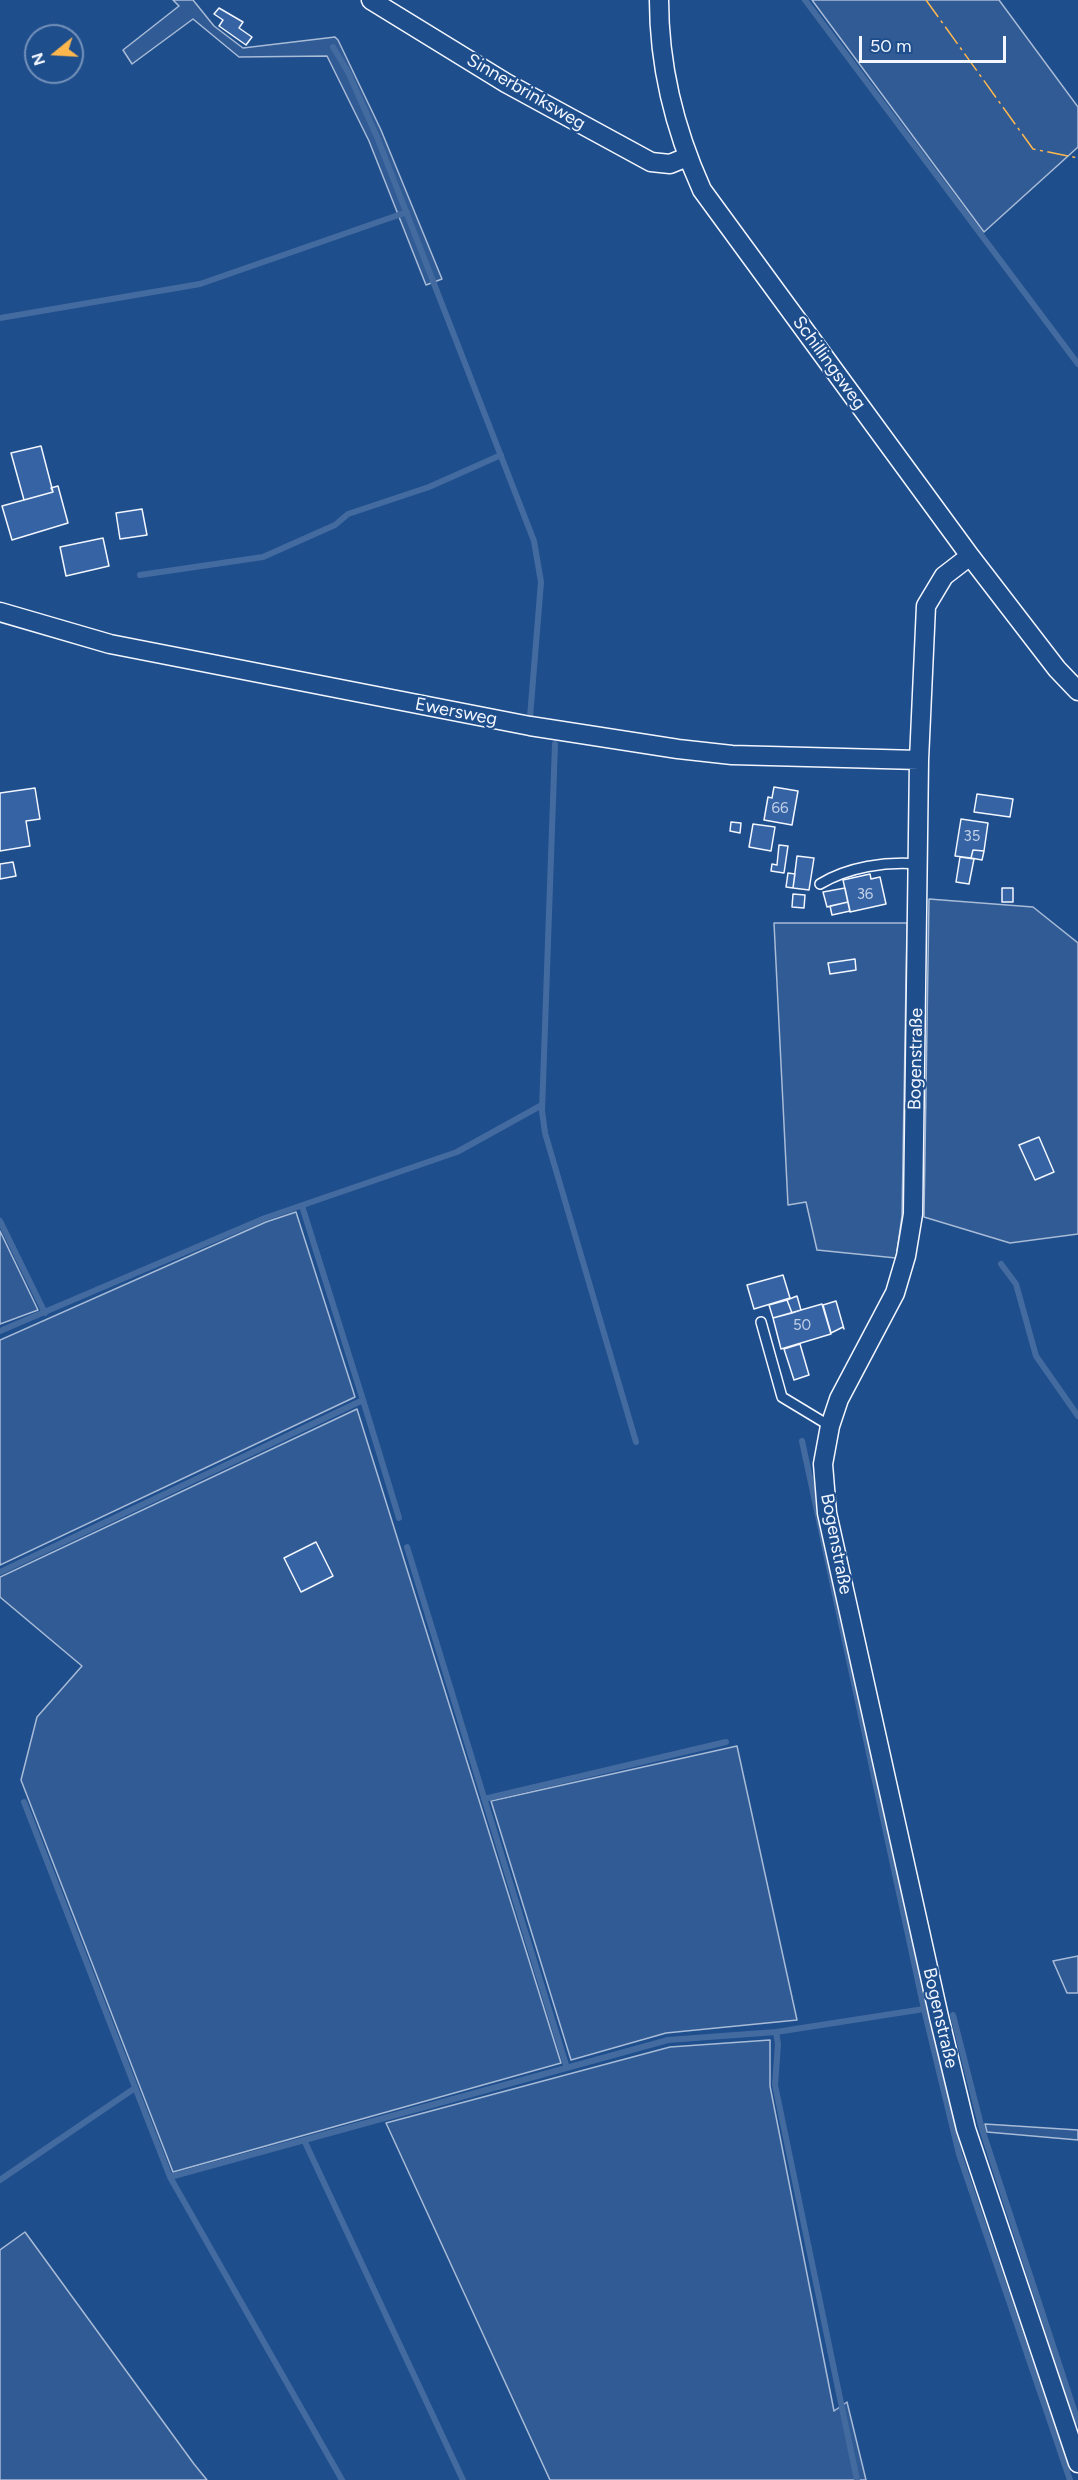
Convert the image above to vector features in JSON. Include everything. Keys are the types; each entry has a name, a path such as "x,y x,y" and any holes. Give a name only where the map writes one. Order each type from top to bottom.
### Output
{"street":[{"name":"Sinnerbrinksweg","path":"371,0 506,83 651,162 670,164 687,157"},
{"name":"Schillingsweg","path":"659,0 659,43 667,93 687,157 702,190 970,556 1056,669 1078,691"},
{"name":"Bogenstraße","path":"970,556 944,576 926,606 920,760 913,1214 906,1256 895,1293 839,1399 830,1426 824,1464 827,1513 966,2129 1078,2463"},
{"name":"Ewersweg","path":"0,612 110,644 530,726 678,749 732,754 920,760"}],"lane":[{"path":"820,884 836,874 896,862 919,864"},
{"path":"761,1322 782,1397 830,1426"}],"shaded area":[{"path":"173,0 193,0 214,26 243,48 335,37 338,40 381,130 442,279 426,285 369,141 327,56 239,57 193,19 132,64 123,50 179,6"},
{"path":"812,0 999,0 1078,107 1078,147 984,232"},
{"path":"929,899 1033,907 1078,943 1078,1234 1010,1243 924,1217"},
{"path":"774,923 907,923 902,1216 896,1258 817,1250 806,1202 788,1205"},
{"path":"296,1212 355,1397 0,1565 0,1340 266,1222"},
{"path":"0,1231 38,1310 0,1324"},
{"path":"357,1409 561,2063 173,2172 21,1780 37,1717 82,1666 0,1597 0,1577"},
{"path":"737,1746 797,2020 666,2033 571,2060 491,1801"},
{"path":"1078,1956 1078,1993 1067,1993 1053,1961"},
{"path":"770,2040 770,2086 834,2411 847,2402 866,2480 550,2480 386,2123 670,2047"},
{"path":"985,2124 1078,2130 1078,2140 987,2132"},
{"path":"25,2232 207,2480 0,2480 0,2250"}],"building":[{"path":"219,8 243,22 239,28 252,37 246,45 219,26 223,20 214,14"},
{"path":"41,446 53,492 24,500 11,453"},
{"path":"58,486 68,523 12,540 2,506 53,492 51,488"},
{"path":"142,509 147,535 120,539 116,513"},
{"path":"103,538 109,566 66,576 60,547"},
{"path":"774,787 798,791 792,825 764,820 768,797 772,798"},
{"path":"35,788 40,819 26,821 30,846 0,851 0,793"},
{"path":"977,794 1013,799 1010,817 974,812"},
{"path":"961,819 988,823 984,851 973,850 971,858 955,856"},
{"path":"731,822 741,823 740,833 730,831"},
{"path":"753,824 775,827 771,851 749,847"},
{"path":"779,845 788,846 784,873 771,871 772,864 777,865"},
{"path":"973,850 984,851 982,860 971,858"},
{"path":"797,856 814,858 809,890 793,888"},
{"path":"960,857 974,859 969,884 956,882"},
{"path":"13,862 16,876 0,879 0,864"},
{"path":"788,873 795,874 793,888 786,887"},
{"path":"870,874 871,879 880,877 886,904 850,912 843,880"},
{"path":"845,888 848,902 827,907 823,892"},
{"path":"1002,888 1013,888 1013,902 1002,902"},
{"path":"793,894 805,895 804,908 792,907"},
{"path":"848,902 850,911 832,915 830,906"},
{"path":"855,959 856,970 830,974 828,963"},
{"path":"1039,1137 1054,1172 1035,1180 1019,1145"},
{"path":"783,1275 790,1298 754,1309 747,1285"},
{"path":"797,1296 801,1310 792,1313 787,1300"},
{"path":"787,1300 792,1313 773,1318 769,1305"},
{"path":"836,1301 844,1329 843,1327 831,1333 823,1305"},
{"path":"822,1304 831,1334 781,1349 773,1318"},
{"path":"800,1344 809,1375 794,1380 784,1349"},
{"path":"316,1542 333,1576 301,1592 284,1558"}],"waterway":[{"path":"805,0 1078,364"},
{"path":"333,47 348,72 377,137 534,541 541,582 530,717"},
{"path":"0,318 200,284 407,212"},
{"path":"140,575 263,557 335,525 348,514 429,487 501,455"},
{"path":"555,744 542,1111 545,1133 636,1442"},
{"path":"0,1331 265,1218 457,1152 542,1105"},
{"path":"0,1572 363,1400 302,1206"},
{"path":"0,1221 45,1313"},
{"path":"1001,1264 1016,1284 1036,1356 1078,1416"},
{"path":"363,1400 399,1518"},
{"path":"802,1441 924,2009 959,2154 1070,2480"},
{"path":"407,1547 567,2068"},
{"path":"484,1799 726,1742"},
{"path":"24,1802 170,2177 342,2480"},
{"path":"170,2177 668,2040 776,2032 924,2009"},
{"path":"953,2015 982,2129 1078,2422"},
{"path":"776,2032 778,2044 775,2085 857,2480"},
{"path":"0,2180 135,2088"},
{"path":"304,2140 463,2480"}],"power":[{"path":"926,0 1033,149 1078,158"}]}
